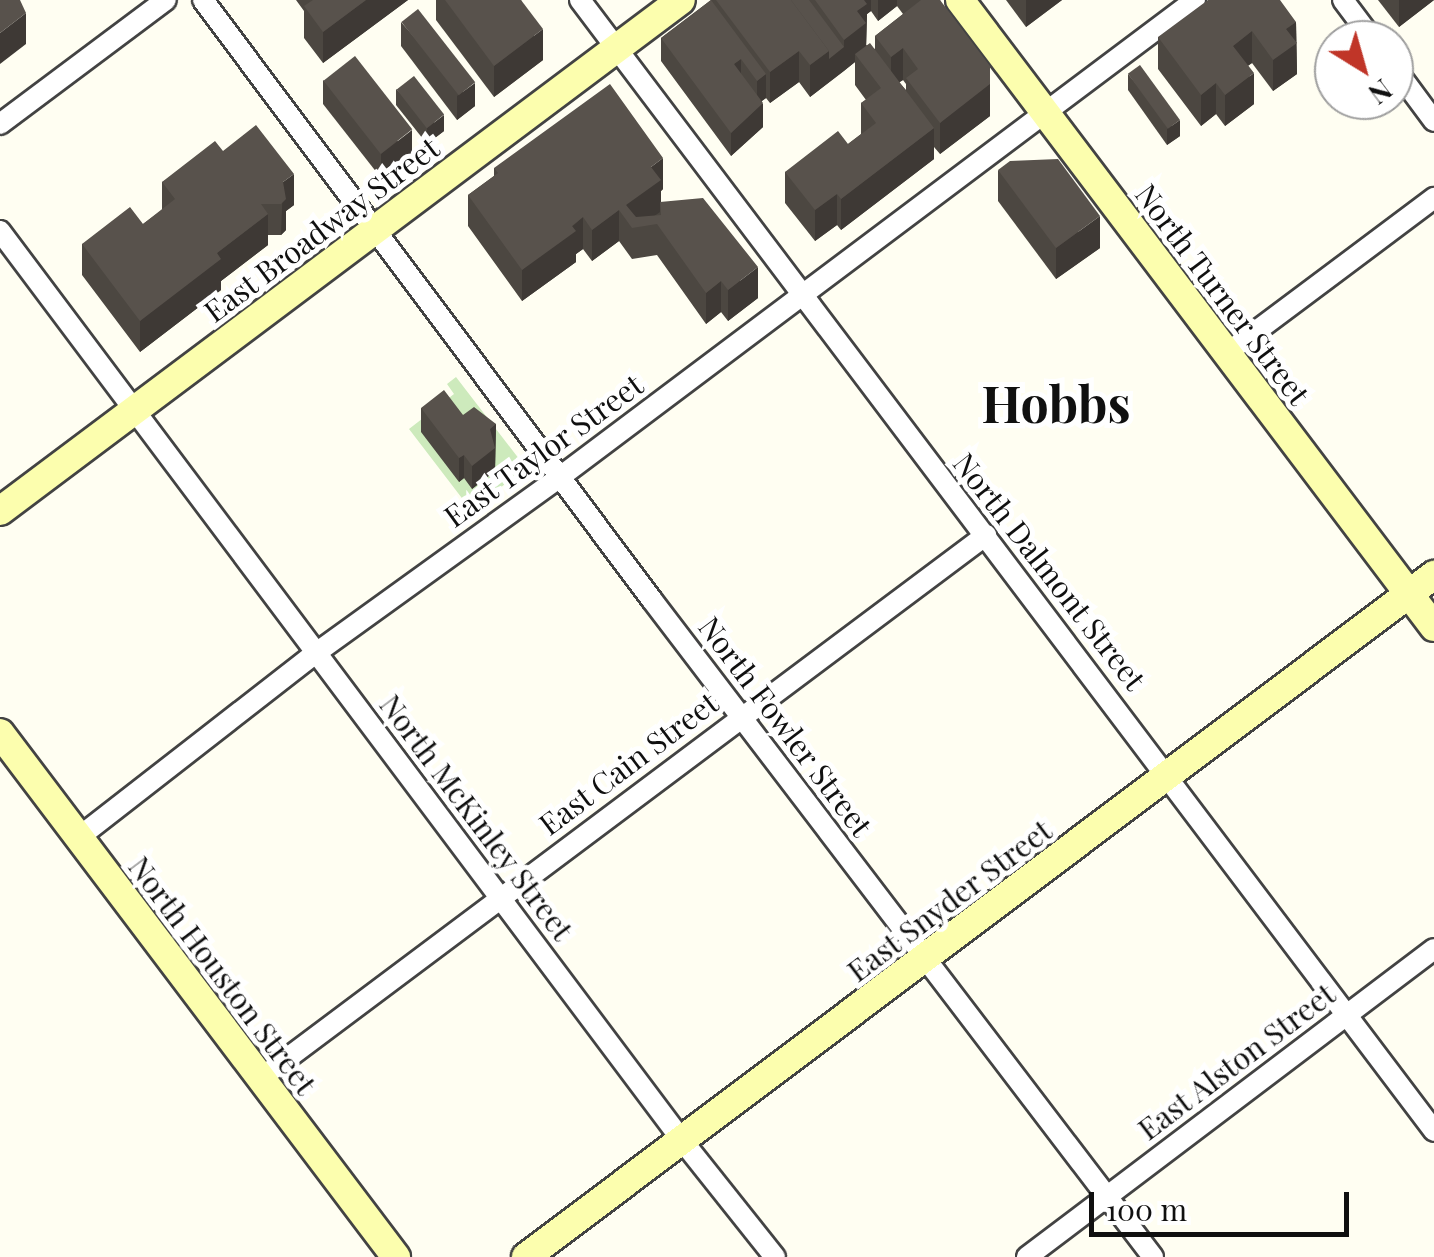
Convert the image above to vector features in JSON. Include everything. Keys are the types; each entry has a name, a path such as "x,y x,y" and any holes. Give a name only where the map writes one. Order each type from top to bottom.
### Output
{"street":[{"path":"0,124 166,0"},
{"name":"North Fowler Street","path":"204,0 560,477 1153,1257"},
{"name":"North Dalmont Street","path":"580,0 801,296 1169,775 1434,1131"},
{"name":"East Broadway Street","path":"0,511 681,0"},
{"name":"North Turner Street","path":"960,0 1434,627"},
{"name":"East Taylor Street","path":"78,838 316,653 560,477 1195,0"},
{"path":"1414,94 1434,120"},
{"path":"1227,353 1434,198"},
{"name":"North McKinley Street","path":"0,231 681,1139 775,1257"},
{"name":"East Cain Street","path":"261,1078 986,535"},
{"name":"East Snyder Street","path":"526,1257 1434,575"},
{"name":"North Houston Street","path":"0,733 396,1257"},
{"name":"East Alston Street","path":"1027,1257 1434,949"}],"green space":[{"path":"456,377 526,468 471,510 409,429 454,394 447,384"}],"building":[{"path":"0,0 20,0 26,13 0,33"},
{"path":"313,0 366,0 323,32 304,6"},
{"path":"445,0 521,0 543,29 494,66"},
{"path":"711,0 766,74 757,81 741,59 734,64 763,103 731,133 661,38"},
{"path":"716,0 791,0 829,51 810,65 799,51 770,72"},
{"path":"791,0 809,0 844,47 829,59 829,51"},
{"path":"815,0 864,0 867,4 857,11 866,23 844,40"},
{"path":"921,0 940,0 990,66 990,84 940,123 906,78 918,69 903,48 891,57 875,36"},
{"path":"1208,0 1280,0 1296,22 1286,29 1297,43 1273,60 1252,31 1233,46 1254,73 1225,95 1216,83 1201,95 1158,37"},
{"path":"418,9 475,82 459,95 401,22"},
{"path":"870,43 934,128 841,199 837,194 815,210 785,172 838,131 848,144 876,123 861,103 881,88 855,54"},
{"path":"355,56 412,129 381,154 323,81"},
{"path":"1140,65 1180,120 1168,129 1128,74"},
{"path":"414,76 444,115 427,128 397,90"},
{"path":"610,84 663,158 651,167 661,180 626,205 636,217 661,215 660,202 703,198 758,267 728,290 721,281 706,293 657,224 632,228 619,210 592,230 583,217 572,226 576,231 522,270 468,195 498,173 494,168"},
{"path":"256,125 294,174 283,182 286,199 281,204 261,204 268,214 217,253 221,259 140,321 82,244 130,207 143,224 175,199 162,182 215,141 223,151"},
{"path":"1058,159 1100,216 1056,248 998,170 1010,161"},
{"path":"444,390 463,415 474,407 496,424 490,429 495,448 472,466 464,455 459,458 421,408"}],"district":[{"name":"Hobbs","path":"1056,403"}]}
